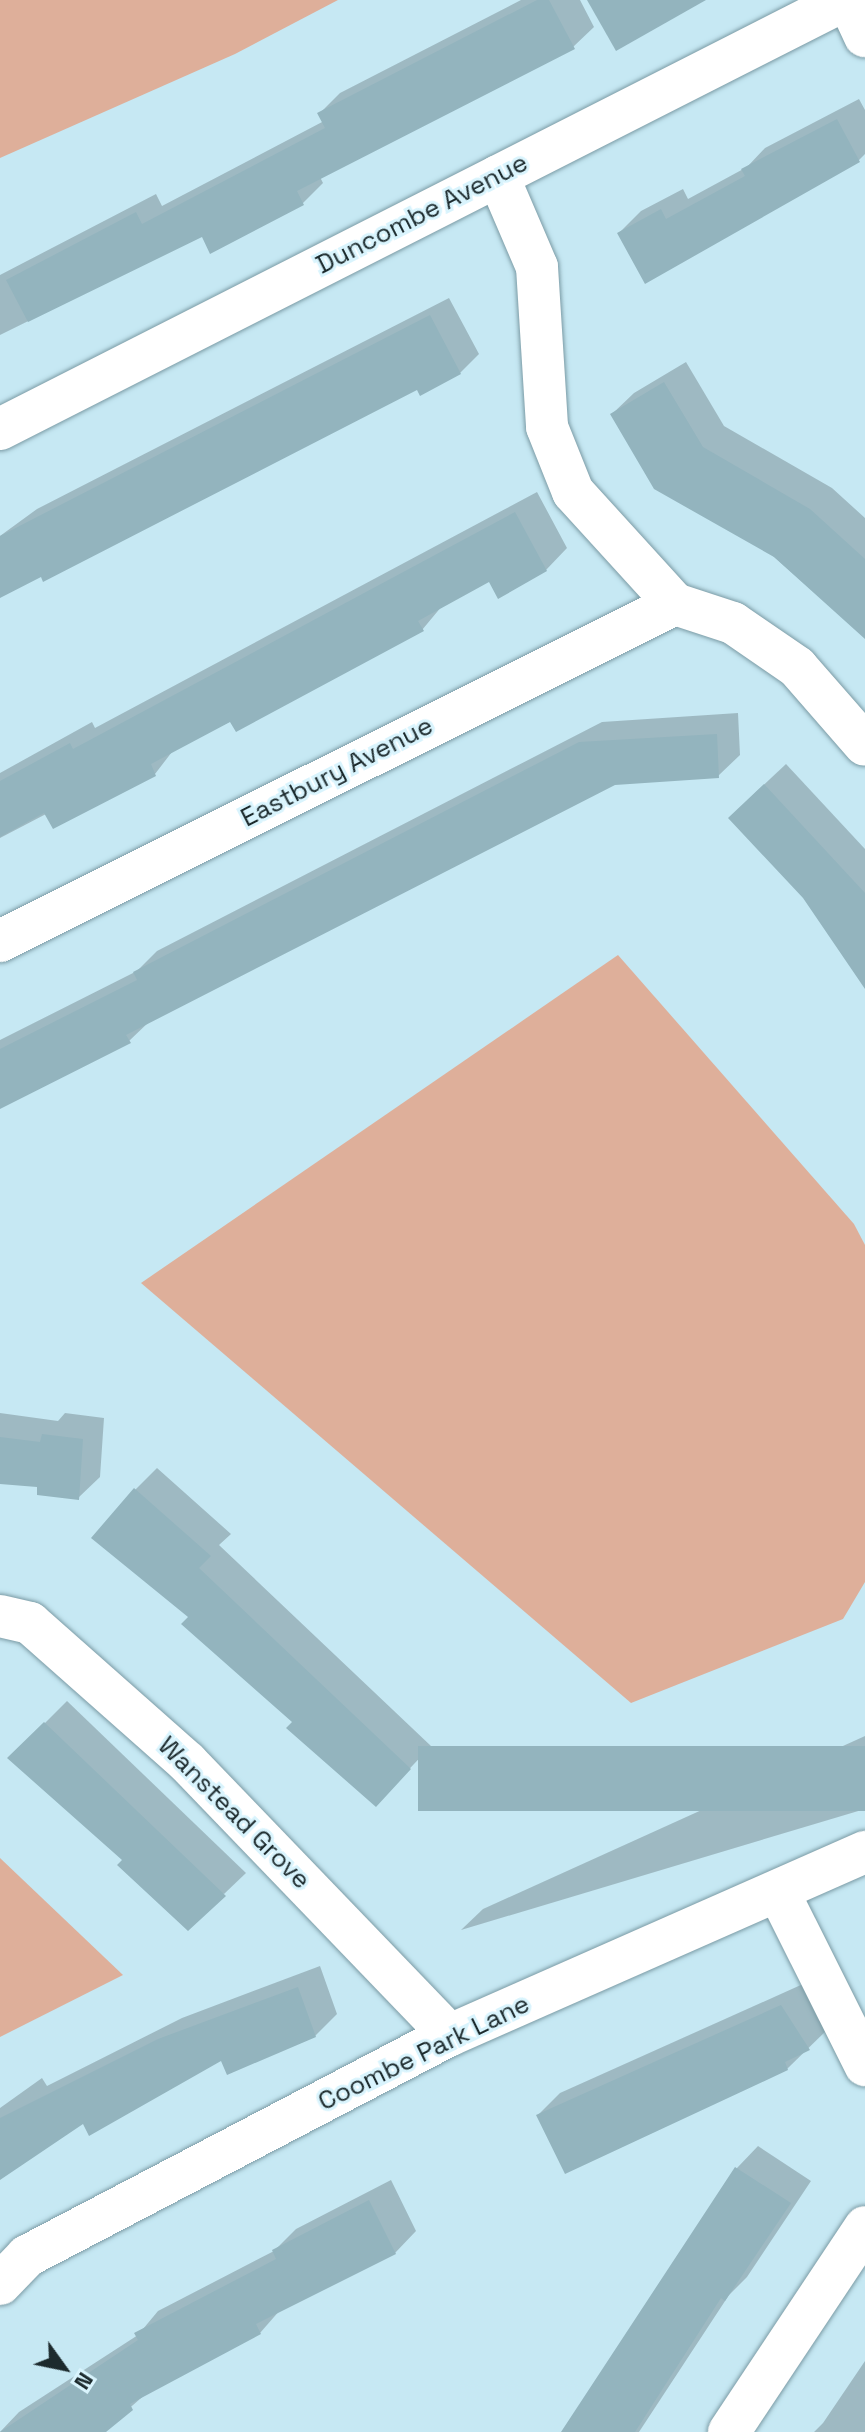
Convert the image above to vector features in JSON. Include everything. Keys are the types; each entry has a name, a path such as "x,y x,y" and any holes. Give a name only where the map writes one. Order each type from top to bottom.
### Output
{"street":[{"name":"Duncombe Avenue","path":"0,429 846,0 865,36"},
{"path":"498,176 537,267 547,427 573,492 675,604 733,623 797,667 865,745"},
{"name":"Eastbury Avenue","path":"0,941 675,604"},
{"name":"Wanstead Grove","path":"0,1616 30,1623 187,1762 450,2035"},
{"name":"Coombe Park Lane","path":"0,2284 27,2256 450,2035 865,1852"},
{"path":"778,1891 865,2065"},
{"path":"729,2432 865,2227"}],"shaded area":[{"path":"0,0 338,0 235,54 0,158"},
{"path":"618,955 854,1224 865,1245 865,1582 843,1619 631,1703 141,1283"},
{"path":"0,1858 123,1975 0,2037"}],"building":[{"path":"537,0 549,0 575,49 297,191 304,205 210,254 202,237 28,322 6,280 136,212 142,224 325,128 317,113"},
{"path":"587,0 706,0 616,51"},
{"path":"837,119 860,162 645,284 617,233 661,209 666,219 745,176 741,169"},
{"path":"430,315 461,374 420,396 417,390 43,582 41,577 0,598 0,536"},
{"path":"664,382 703,447 810,509 865,559 865,639 774,557 654,489 610,414"},
{"path":"515,512 547,571 498,599 489,582 418,621 424,631 236,732 230,722 151,764 156,776 53,829 44,813 0,837 0,781 70,743 73,749"},
{"path":"717,734 719,778 615,785 126,1035 131,1043 0,1109 0,1049 137,980 133,972 579,742"},
{"path":"764,784 865,893 865,989 803,898 728,818"},
{"path":"42,1434 83,1439 79,1500 37,1495 37,1487 0,1484 0,1437 40,1442"},
{"path":"134,1488 211,1556 199,1568 411,1769 376,1807 286,1728 292,1722 181,1624 188,1617 91,1538"},
{"path":"44,1722 226,1896 188,1931 117,1865 122,1860 7,1758"},
{"path":"418,1746 865,1746 865,1811 418,1811"},
{"path":"298,1987 316,2037 227,2075 221,2061 89,2136 83,2124 0,2180 0,2118 158,2039"},
{"path":"781,2005 810,2050 785,2062 788,2070 565,2174 536,2115"},
{"path":"735,2167 791,2203 725,2301 721,2298 635,2432 561,2432"},
{"path":"369,2200 396,2254 256,2324 261,2334 130,2404 133,2410 106,2432 0,2432 138,2340 134,2333 276,2259 272,2250"}]}
